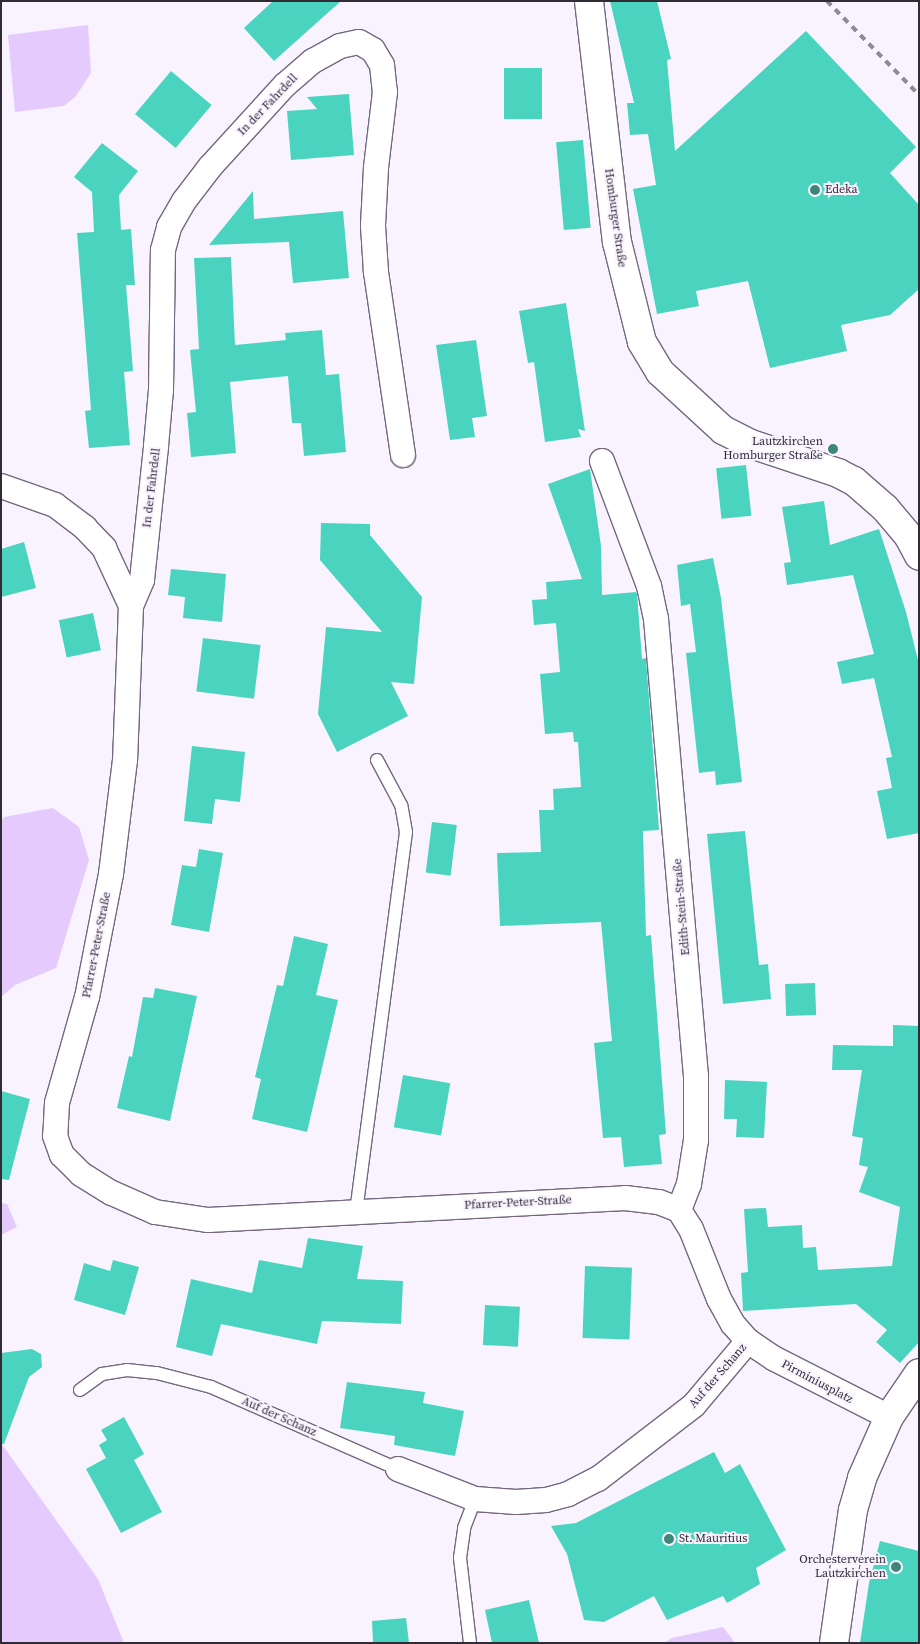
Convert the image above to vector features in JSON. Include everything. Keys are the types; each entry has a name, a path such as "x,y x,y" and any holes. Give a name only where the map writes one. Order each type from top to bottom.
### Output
{"main road":[{"name":"Homburger Straße","path":"589,1 616,242 628,294 647,350 660,372 723,430 751,444 838,473 854,481 885,508 909,537 919,556"},
{"path":"834,1643 853,1510 868,1460 889,1418 919,1373"}],"street":[{"name":"In der Fahrdell","path":"131,606 142,580 156,446 161,390 163,250 170,227 184,201 210,167 285,85 313,61 340,46 359,42 373,50 382,65 385,92 376,168 373,226 376,272 403,455"},
{"name":"Edith-Stein-Straße","path":"602,461 649,586 656,619 696,1076 696,1140 689,1184 679,1210"},
{"name":"Pfarrer-Peter-Straße","path":"1,486 55,505 85,528 104,548 131,606 125,750 111,874 87,997 57,1103 54,1136 62,1155 81,1174 112,1193 154,1212 208,1220 625,1198 659,1202 679,1210"},
{"path":"679,1210 691,1229 719,1299 733,1324 748,1341"},
{"name":"Pirminiusplatz","path":"748,1341 792,1369 889,1418"},
{"name":"Auf der Schanz","path":"398,1469 475,1499 546,1500 568,1494 598,1479 694,1405 748,1341"}],"lane":[{"path":"356,1212 406,832 401,805 377,760"},
{"name":"Auf der Schanz","path":"80,1390 102,1374 127,1370 157,1373 211,1387 398,1469"},
{"path":"470,1643 460,1558 464,1528 475,1499"}],"shaded area":[{"path":"88,25 91,73 76,96 64,106 15,112 8,35"},
{"path":"53,808 79,827 89,860 56,968 15,985 1,997 1,822 4,817"},
{"path":"1,1203 7,1204 17,1227 1,1235"},
{"path":"1,1443 98,1579 124,1643 1,1643"},
{"path":"723,1627 735,1643 664,1643 672,1638"}],"building":[{"path":"273,1 341,1 274,61 244,28"},
{"name":"Edeka","path":"610,1 657,1 671,59 667,60 675,151 806,31 916,147 890,173 919,205 919,289 890,315 841,325 847,351 770,368 748,281 696,291 699,306 657,314 633,189 656,185 648,134 630,135 627,103 634,103"},
{"path":"504,68 542,68 542,119 504,119"},
{"path":"171,71 212,105 176,148 135,114"},
{"path":"349,94 354,155 291,160 287,111 317,109 307,97"},
{"path":"583,140 591,228 564,230 556,142"},
{"path":"102,143 138,171 119,195 121,230 131,229 135,285 126,285 133,371 124,372 130,445 89,448 85,411 91,410 77,233 94,232 92,192 74,177"},
{"path":"253,191 254,219 343,211 349,278 293,283 289,242 209,245"},
{"path":"231,257 235,345 286,340 285,333 322,330 326,375 339,374 346,452 304,456 301,423 292,423 288,376 230,382 236,453 191,457 187,413 196,412 190,350 199,349 194,258"},
{"path":"566,303 585,431 578,429 581,437 545,442 534,362 528,363 519,311"},
{"path":"476,340 487,416 472,418 475,437 450,440 436,345"},
{"path":"746,465 751,516 721,519 716,468"},
{"path":"590,469 601,546 602,595 636,592 637,594 642,659 646,658 659,830 643,831 646,936 651,935 666,1134 659,1135 662,1164 624,1167 621,1137 603,1138 594,1043 612,1041 601,922 500,926 497,853 541,852 539,810 554,810 553,789 581,787 578,742 574,742 573,732 545,734 540,674 560,672 556,623 534,625 532,600 547,599 546,582 582,579 548,484"},
{"path":"824,501 830,545 879,529 906,612 919,664 919,833 887,839 877,791 892,788 886,758 892,757 874,678 842,684 837,662 874,654 853,575 787,585 784,563 791,562 782,507"},
{"path":"321,523 370,524 370,535 422,597 414,684 391,682 408,716 337,752 318,714 326,627 382,632 320,560"},
{"path":"24,542 36,588 1,597 1,549"},
{"path":"713,558 721,598 742,782 716,785 715,771 699,773 686,653 696,652 690,604 681,606 677,565"},
{"path":"171,569 226,574 222,622 183,618 185,597 168,595"},
{"path":"93,613 101,650 67,657 59,620"},
{"path":"203,638 261,645 254,699 196,692"},
{"path":"192,746 245,752 240,802 215,799 212,824 184,821"},
{"path":"432,822 457,825 451,876 426,873"},
{"path":"745,831 759,965 768,964 771,999 723,1004 707,834"},
{"path":"199,849 223,853 209,932 171,925 182,865 196,867"},
{"path":"294,936 328,944 316,995 338,1000 307,1132 252,1119 261,1079 255,1077 277,985 283,986"},
{"path":"815,983 816,1015 786,1016 785,984"},
{"path":"155,988 197,996 170,1121 117,1108 129,1056 132,1057 143,997 153,998"},
{"path":"893,1025 919,1026 919,1342 900,1363 876,1342 887,1330 856,1304 743,1311 741,1273 748,1272 744,1209 766,1208 768,1227 802,1225 803,1248 816,1247 818,1270 892,1266 900,1207 859,1192 868,1167 859,1165 863,1138 852,1136 862,1070 832,1070 833,1045 893,1046"},
{"path":"403,1075 450,1083 441,1136 394,1127"},
{"path":"725,1080 767,1082 764,1138 736,1137 737,1119 724,1119"},
{"path":"1,1091 30,1099 9,1180 1,1179"},
{"path":"308,1238 363,1246 357,1279 403,1281 401,1324 322,1321 317,1344 221,1324 212,1356 176,1347 191,1279 252,1293 259,1260 302,1268"},
{"path":"113,1260 139,1267 125,1315 74,1300 84,1263 110,1271"},
{"path":"585,1266 632,1268 629,1340 582,1338"},
{"path":"485,1305 520,1307 518,1347 483,1345"},
{"path":"32,1349 41,1354 42,1367 29,1377 4,1444 1,1444 1,1353"},
{"path":"347,1382 425,1392 423,1403 464,1411 455,1456 394,1445 395,1436 340,1428"},
{"path":"124,1417 144,1454 134,1460 162,1512 121,1533 86,1469 106,1458 99,1445 107,1440 101,1430"},
{"name":"St. Mauritius","path":"714,1452 725,1473 740,1464 786,1550 756,1568 760,1584 727,1603 723,1596 667,1620 654,1596 604,1622 584,1620 567,1554 551,1526 576,1523"},
{"path":"880,1541 919,1551 919,1643 860,1643 869,1583"},
{"path":"529,1600 539,1643 492,1643 485,1610"},
{"path":"406,1618 409,1643 373,1643 372,1621"}],"railway":[{"path":"827,1 919,95"}],"place":[{"name":"Edeka","path":"815,190"},
{"name":"Lautzkirchen Homburger Straße","path":"833,449"},
{"name":"St. Mauritius","path":"669,1539"},
{"name":"Orchesterverein Lautzkirchen","path":"896,1567"}]}
